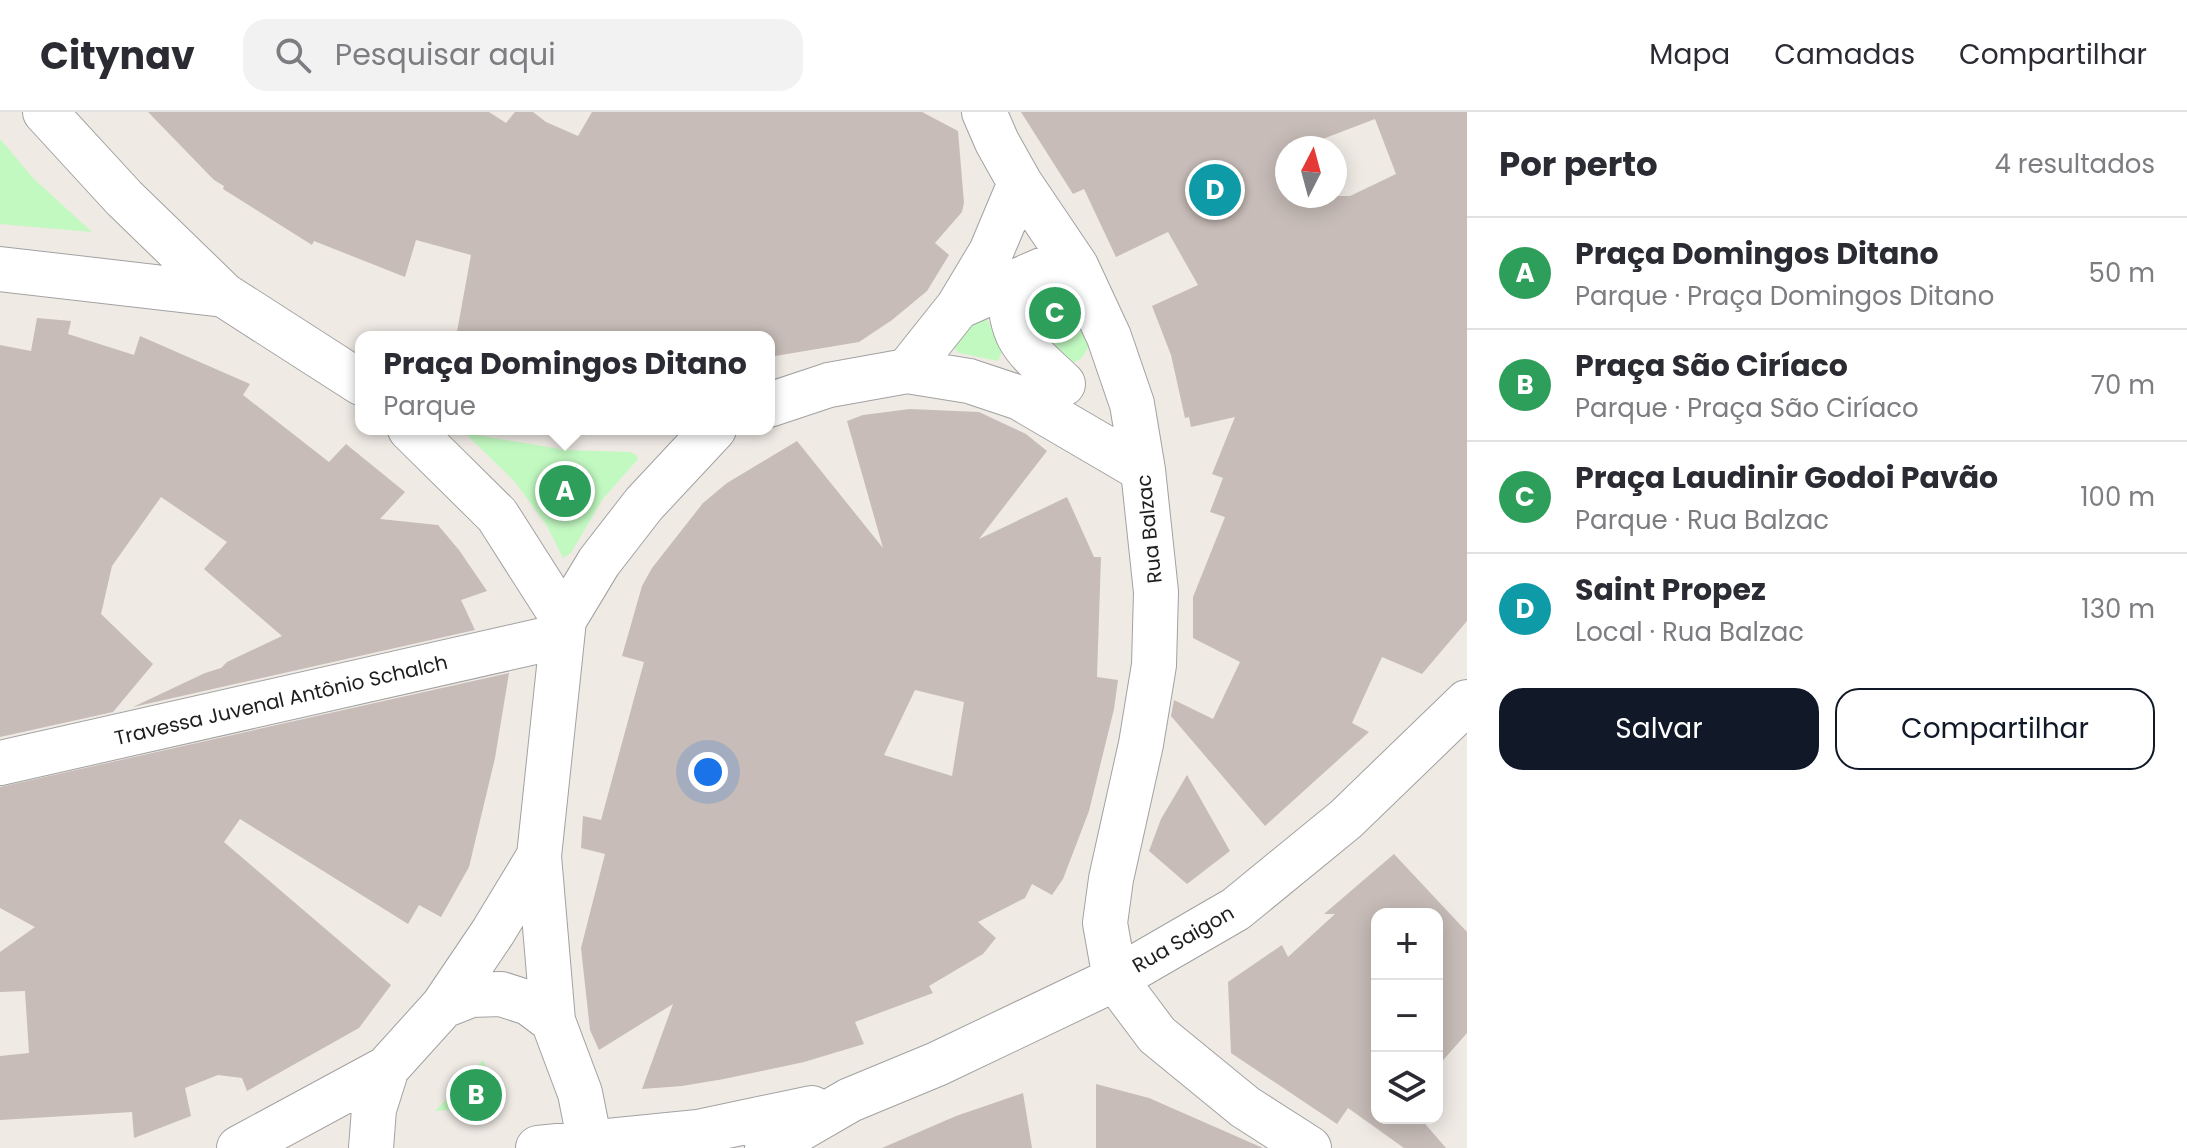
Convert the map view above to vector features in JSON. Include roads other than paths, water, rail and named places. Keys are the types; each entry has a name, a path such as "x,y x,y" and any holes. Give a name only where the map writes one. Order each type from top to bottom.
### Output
{"street":[{"path":"45,112 124,198 224,295 355,379"},
{"name":"Rua Balzac","path":"984,112 1020,183 1076,266 1114,350 1132,404 1143,470 1156,592 1154,665 1105,923 1115,979"},
{"path":"907,371 958,307 991,252 1020,183"},
{"path":"958,307 1044,269 1076,266"},
{"path":"0,269 224,295"},
{"path":"1009,284 1012,325 1019,338 1063,384"},
{"path":"1020,398 1063,384 1084,373 1114,350"},
{"path":"775,403 829,385 907,371 969,381 1020,398 1143,470"},
{"path":"416,435 497,515 563,628"},
{"path":"591,1146 580,1093 553,1021 539,856 563,628 599,562 644,504 708,435"},
{"name":"Travessa Juvenal Antônio Schalch","path":"0,763 563,628"},
{"name":"Rua Saigon","path":"767,1148 850,1100 937,1064 1115,979 1236,909 1346,819 1467,702"},
{"path":"239,1148 387,1068 443,1006 539,856"},
{"path":"1115,979 1157,1035 1245,1107 1309,1148"},
{"path":"443,1006 471,995 501,994 529,1003 553,1021"},
{"path":"371,1148 374,1109 387,1068"},
{"name":"Rua Saigon","path":"538,1148 591,1146 698,1132 850,1100"}],"place":[{"name":"Saint Propez","path":"1215,190"},
{"name":"Praça Laudinir Godoi Pavão","path":"1055,313"},
{"name":"Praça Domingos Ditano","path":"565,491"},
{"name":"Praça São Ciríaco","path":"476,1095"}]}
